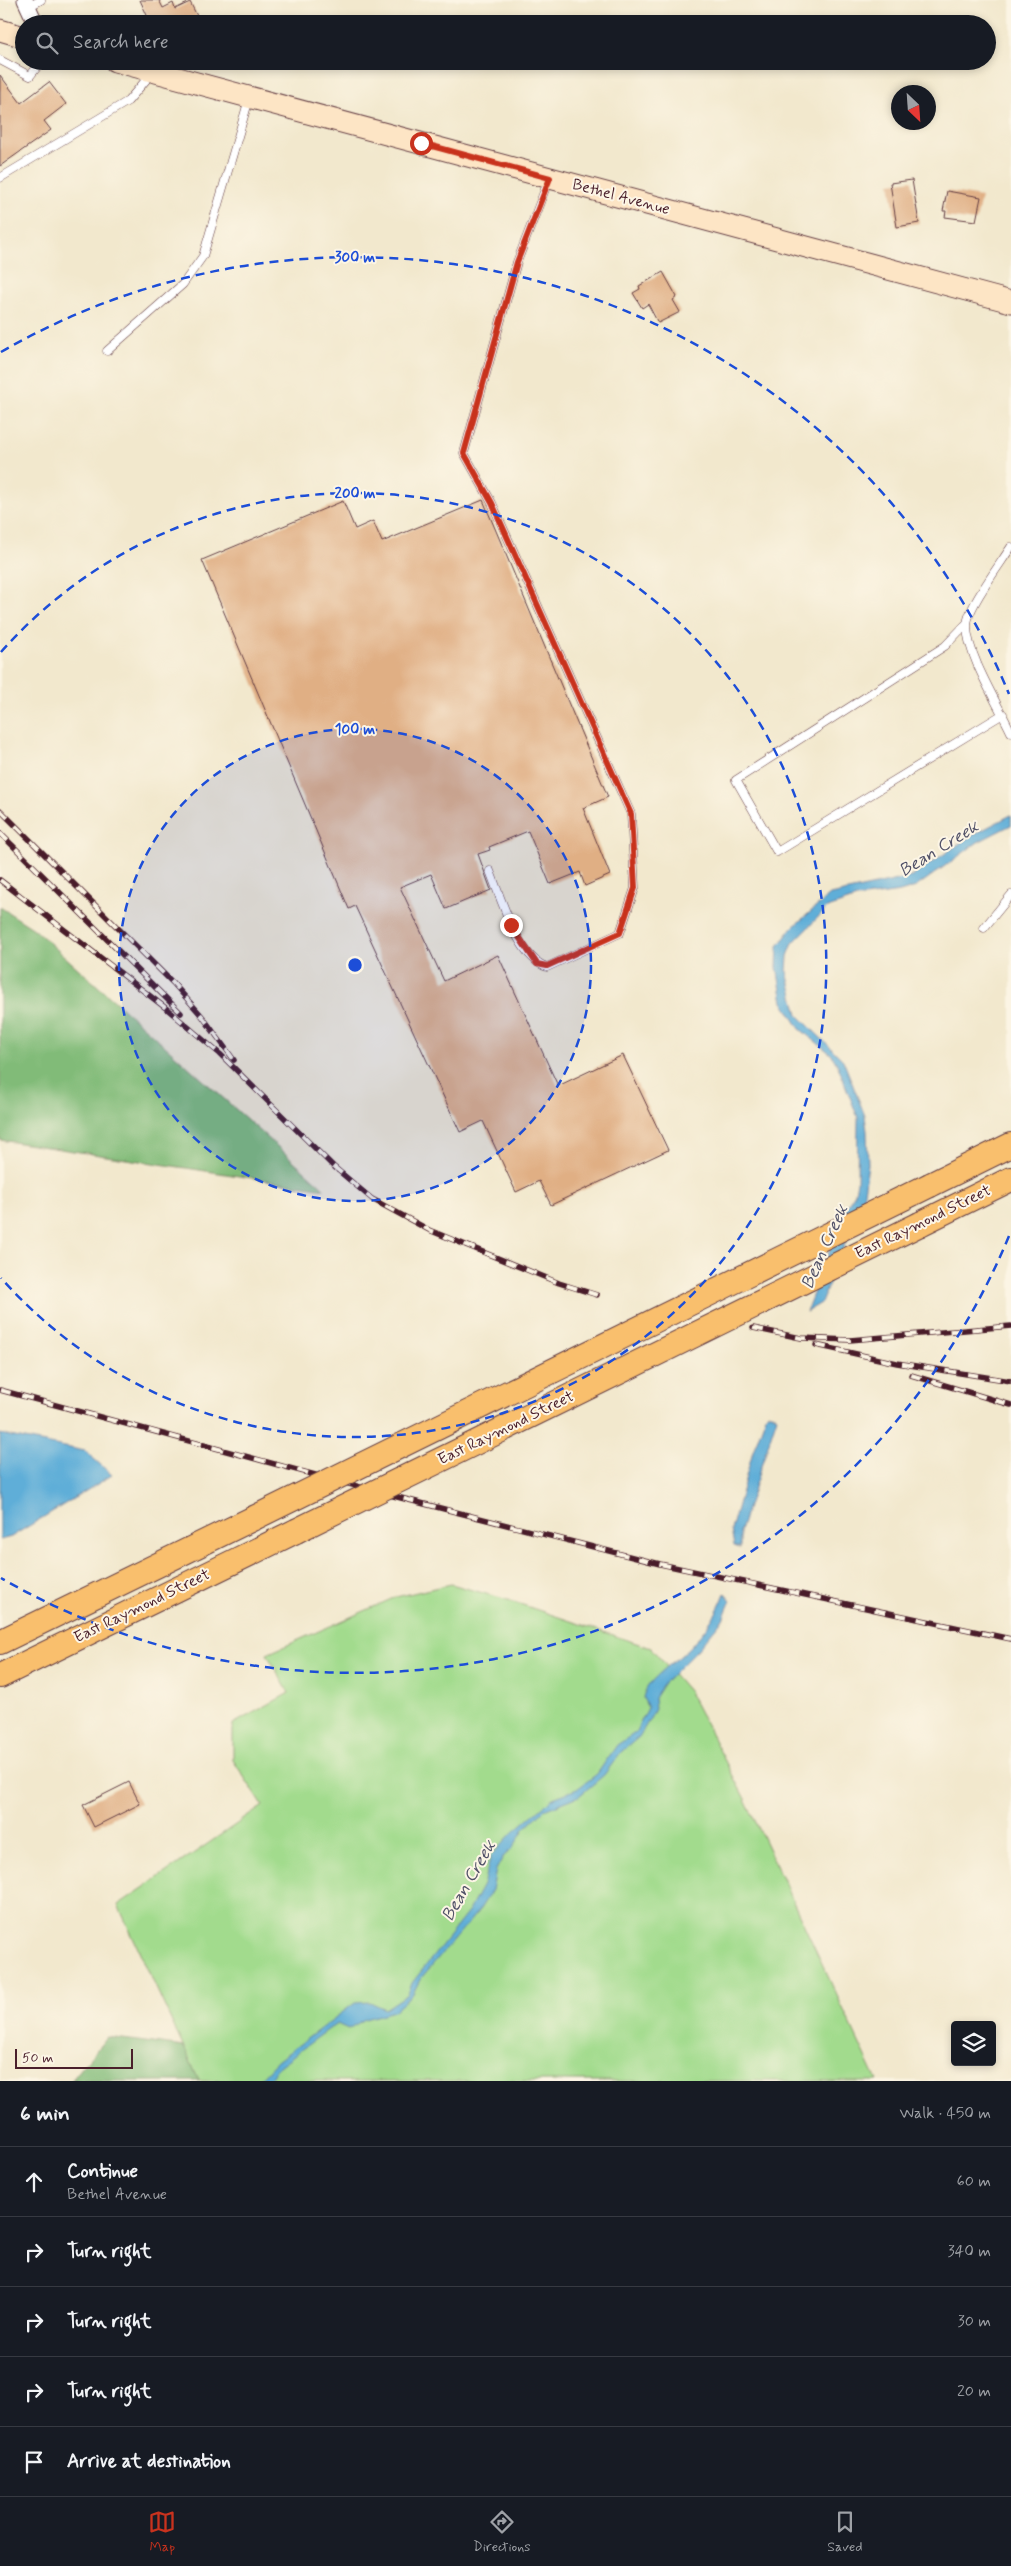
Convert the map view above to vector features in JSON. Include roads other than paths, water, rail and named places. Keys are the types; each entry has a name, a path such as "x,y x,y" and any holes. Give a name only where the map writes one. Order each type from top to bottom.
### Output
{"main road":[{"name":"East Raymond Street","path":"0,1642 1011,1145"},
{"name":"East Raymond Street","path":"0,1676 1011,1179"}],"street":[{"path":"31,2 34,15"},
{"path":"0,30 15,34"},
{"name":"Bethel Avenue","path":"150,70 1011,302"}],"lane":[{"path":"0,60 15,68"},
{"path":"19,70 30,76 35,70"},
{"path":"0,178 128,101 154,71"},
{"path":"107,350 183,284 204,256 250,97"},
{"path":"490,872 511,925 525,949 537,964 547,966 620,933 635,888 631,814 492,503 464,453 517,262 550,178"},
{"path":"1003,714 777,852 736,780 945,646 967,623 978,598 1011,547"},
{"path":"967,623 971,648 1011,732"},
{"path":"984,928 1011,895"}],"water":[{"path":"1011,815 1011,825 978,842 916,887 900,892 857,898 827,908 793,943 788,956 787,972 798,1015 843,1060 865,1116 867,1131 868,1164 863,1200 821,1303 806,1312 847,1205 855,1193 857,1181 858,1118 838,1066 831,1054 800,1029 783,1002 777,967 778,946 793,927 830,895 911,877 969,837"},
{"path":"767,1413 772,1413 777,1417 740,1531 740,1548 734,1546 731,1530 753,1451"},
{"path":"0,1434 85,1451 112,1475 11,1537 0,1540"},
{"path":"725,1593 731,1600 723,1619 698,1649 663,1684 654,1698 655,1709 639,1737 621,1752 604,1775 579,1796 544,1810 524,1829 513,1848 503,1857 496,1870 492,1890 480,1909 421,1978 412,1995 394,2011 365,2019 348,2029 337,2024 279,2066 267,2081 258,2081 277,2061 355,2003 370,2002 385,2009 408,1994 412,1983 469,1911 483,1885 491,1856 513,1832 553,1798 577,1789 597,1774 617,1745 635,1733 648,1708 643,1698 645,1691 656,1677 686,1651 707,1627"}],"railway":[{"path":"0,810 173,983 202,1016 234,1060"},
{"path":"0,833 181,1013"},
{"path":"0,880 167,1009 220,1054 333,1166 372,1199 429,1230 559,1283 597,1295"},
{"path":"753,1328 801,1338 850,1340 1011,1326"},
{"path":"816,1345 897,1363 1011,1381"},
{"path":"911,1375 1011,1405"},
{"path":"0,1390 401,1498 660,1564 1011,1639"}],"water label":[{"name":"Bean Creek","path":"939,849"},
{"name":"Bean Creek","path":"825,1247"},
{"name":"Bean Creek","path":"469,1881"}]}
